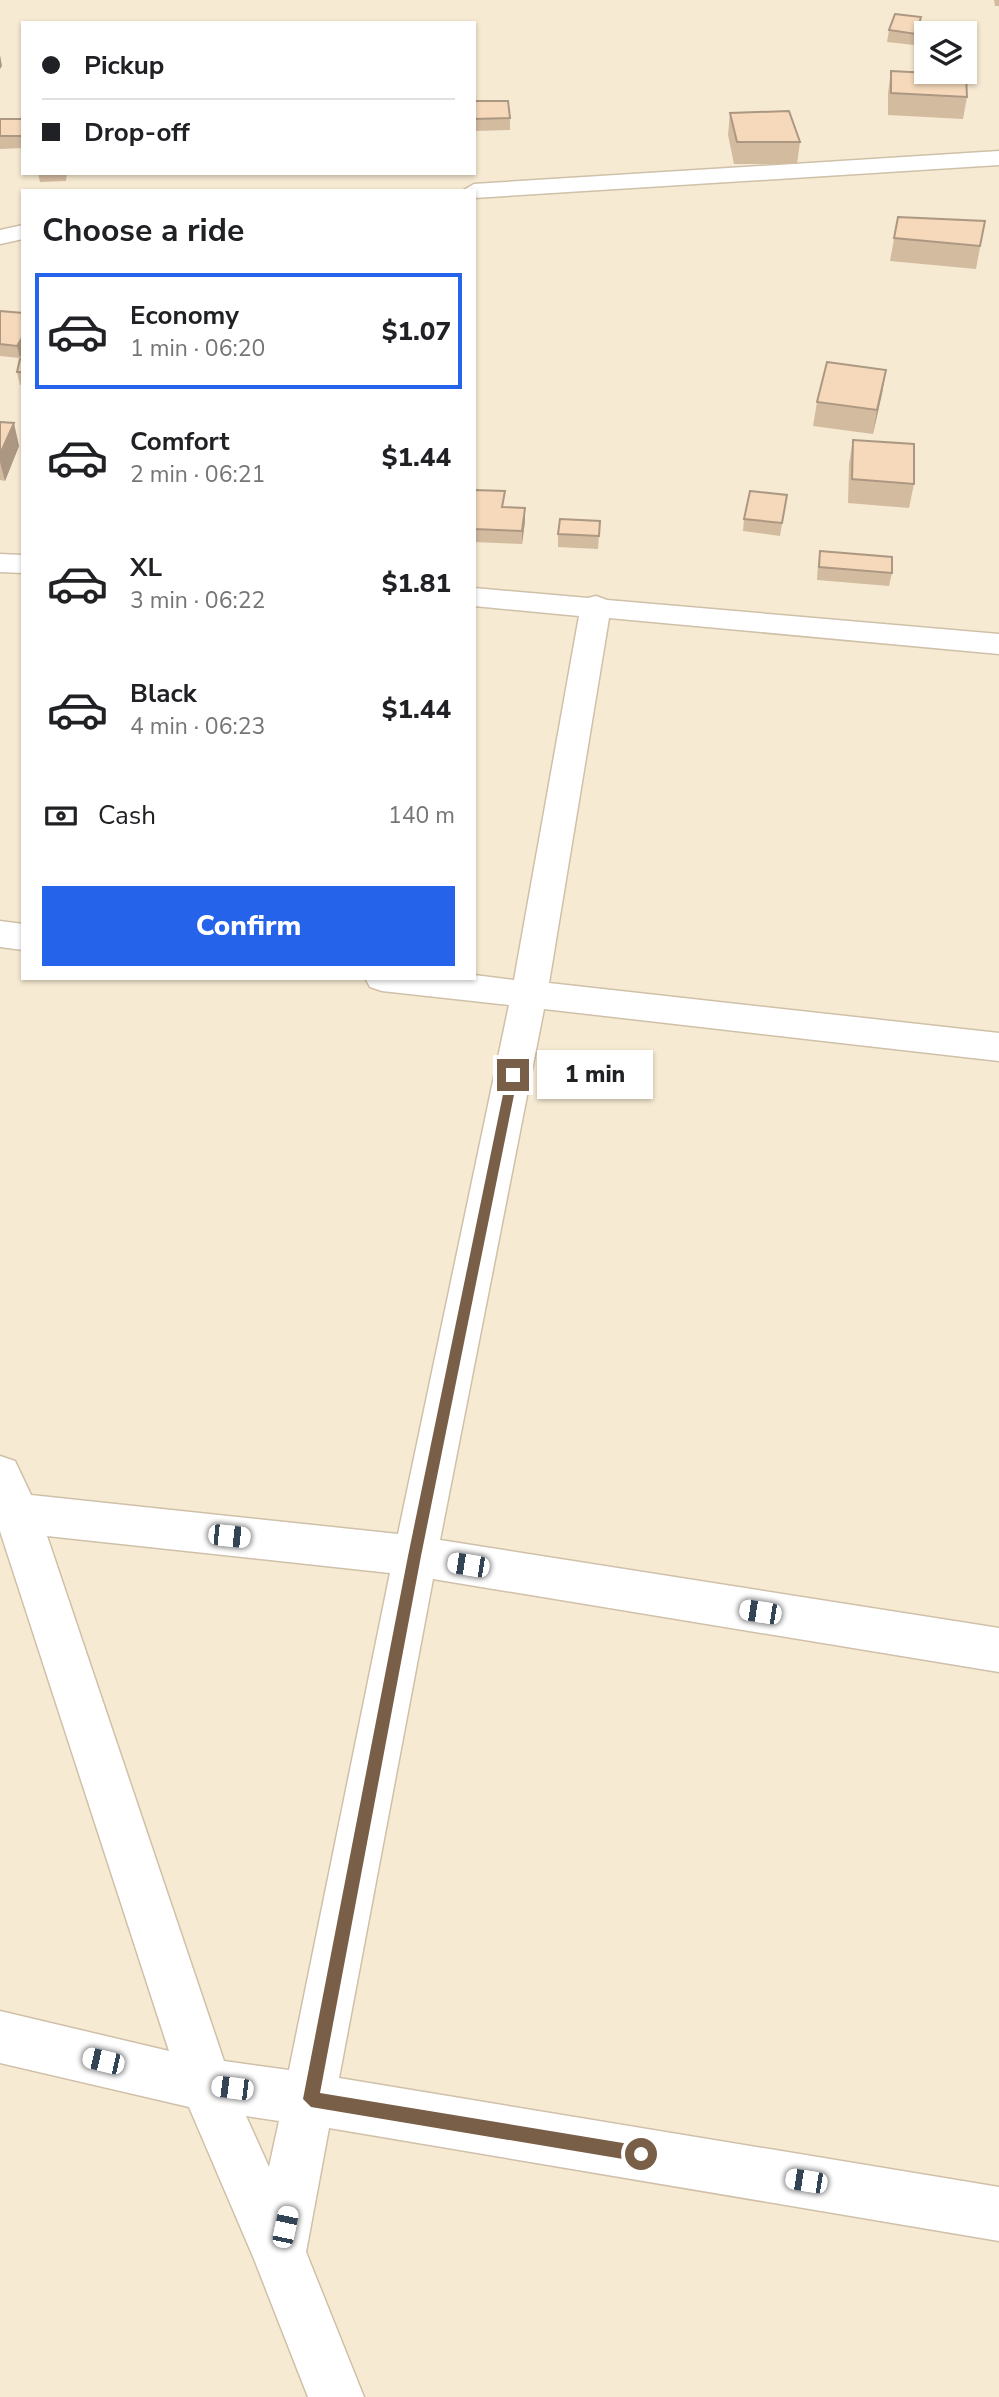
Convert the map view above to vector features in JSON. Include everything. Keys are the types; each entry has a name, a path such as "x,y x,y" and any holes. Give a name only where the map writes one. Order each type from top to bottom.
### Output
{"street":[{"path":"476,191 999,158"},
{"path":"0,237 21,232"},
{"path":"0,563 21,564"},
{"path":"476,597 999,644"},
{"path":"279,2252 415,1556 529,995 596,606"},
{"path":"0,934 21,937"},
{"path":"399,980 999,1047"},
{"path":"336,2397 279,2252 206,2085 6,1500 415,1556 999,1650"},
{"path":"0,2037 206,2085 311,2099 999,2214"}],"shaded area":[{"path":"0,0 999,0 999,2397 0,2397"}],"building":[{"path":"895,14 921,17 920,21 914,21 914,34 889,30"},
{"path":"891,71 914,72 914,84 966,84 967,97 891,93"},
{"path":"476,101 508,101 510,118 476,119"},
{"path":"789,111 800,142 737,142 730,113"},
{"path":"0,119 21,119 21,136 0,136"},
{"path":"898,217 985,221 980,246 894,238"},
{"path":"0,311 21,313 21,339 17,346 0,344"},
{"path":"20,359 21,359 21,372 17,372"},
{"path":"827,362 886,370 877,410 817,402"},
{"path":"0,422 14,423 0,454"},
{"path":"853,440 914,444 914,484 852,479"},
{"path":"476,490 505,491 502,507 525,508 522,531 476,529"},
{"path":"750,491 787,495 782,523 744,519"},
{"path":"560,519 600,521 599,536 558,534"},
{"path":"820,551 892,557 892,573 819,567"}],"route":[{"path":"513,1075 415,1556 311,2099 641,2154"}]}
